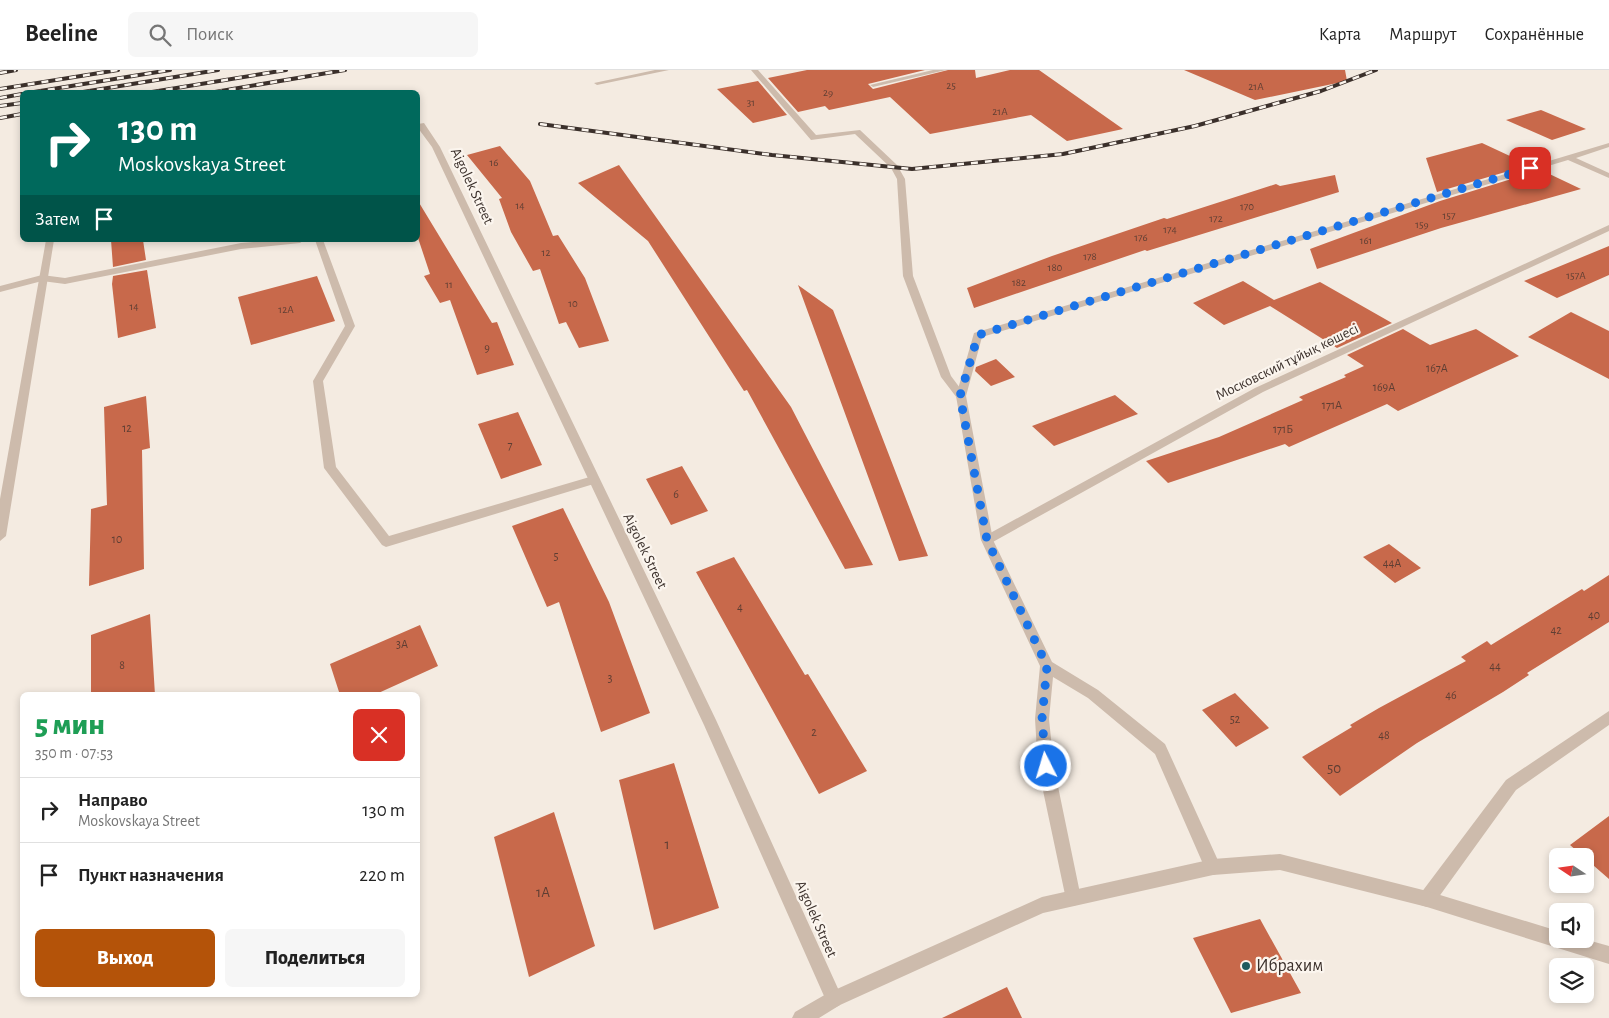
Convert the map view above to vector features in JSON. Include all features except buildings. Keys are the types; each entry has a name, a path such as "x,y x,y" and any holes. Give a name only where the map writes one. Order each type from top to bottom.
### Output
{"street":[{"path":"597,83 666,70"},
{"path":"754,70 814,138 857,132 894,167 901,179 908,276 946,377 960,396 987,540 1047,666 1042,719 1046,766 1073,898"},
{"path":"873,85 943,70"},
{"name":"Aigolek Street","path":"420,125 436,147 711,725 834,999"},
{"path":"960,396 978,335 1454,190 1609,145"},
{"path":"1568,158 1609,176"},
{"name":"Московский тұйық көшесі","path":"987,540 1259,390 1609,228"},
{"path":"0,536 50,242"},
{"path":"0,289 42,278 65,282 241,246 280,242"},
{"path":"320,242 350,326 318,381 330,468 386,542 593,480"},
{"path":"1047,666 1093,694 1160,749 1212,867"},
{"path":"1427,900 1511,785 1609,717"},
{"path":"801,1018 834,999 1042,905 1212,867 1280,862 1427,900 1609,955"}],"railway":[{"path":"0,73 16,70"},
{"path":"0,89 118,70"},
{"path":"46,90 170,70"},
{"path":"95,90 218,70"},
{"path":"164,90 286,70"},
{"path":"227,90 345,70"},
{"path":"540,124 772,155 912,169 1063,154 1195,126 1321,91 1376,70"},
{"path":"0,98 20,94"},
{"path":"0,106 20,103"},
{"path":"0,118 20,114"}],"place":[{"name":"Ибрахим","path":"1246,966"}],"route":[{"path":"1046,766 1042,719 1047,666 987,540 960,396 978,335 1530,168"}]}
